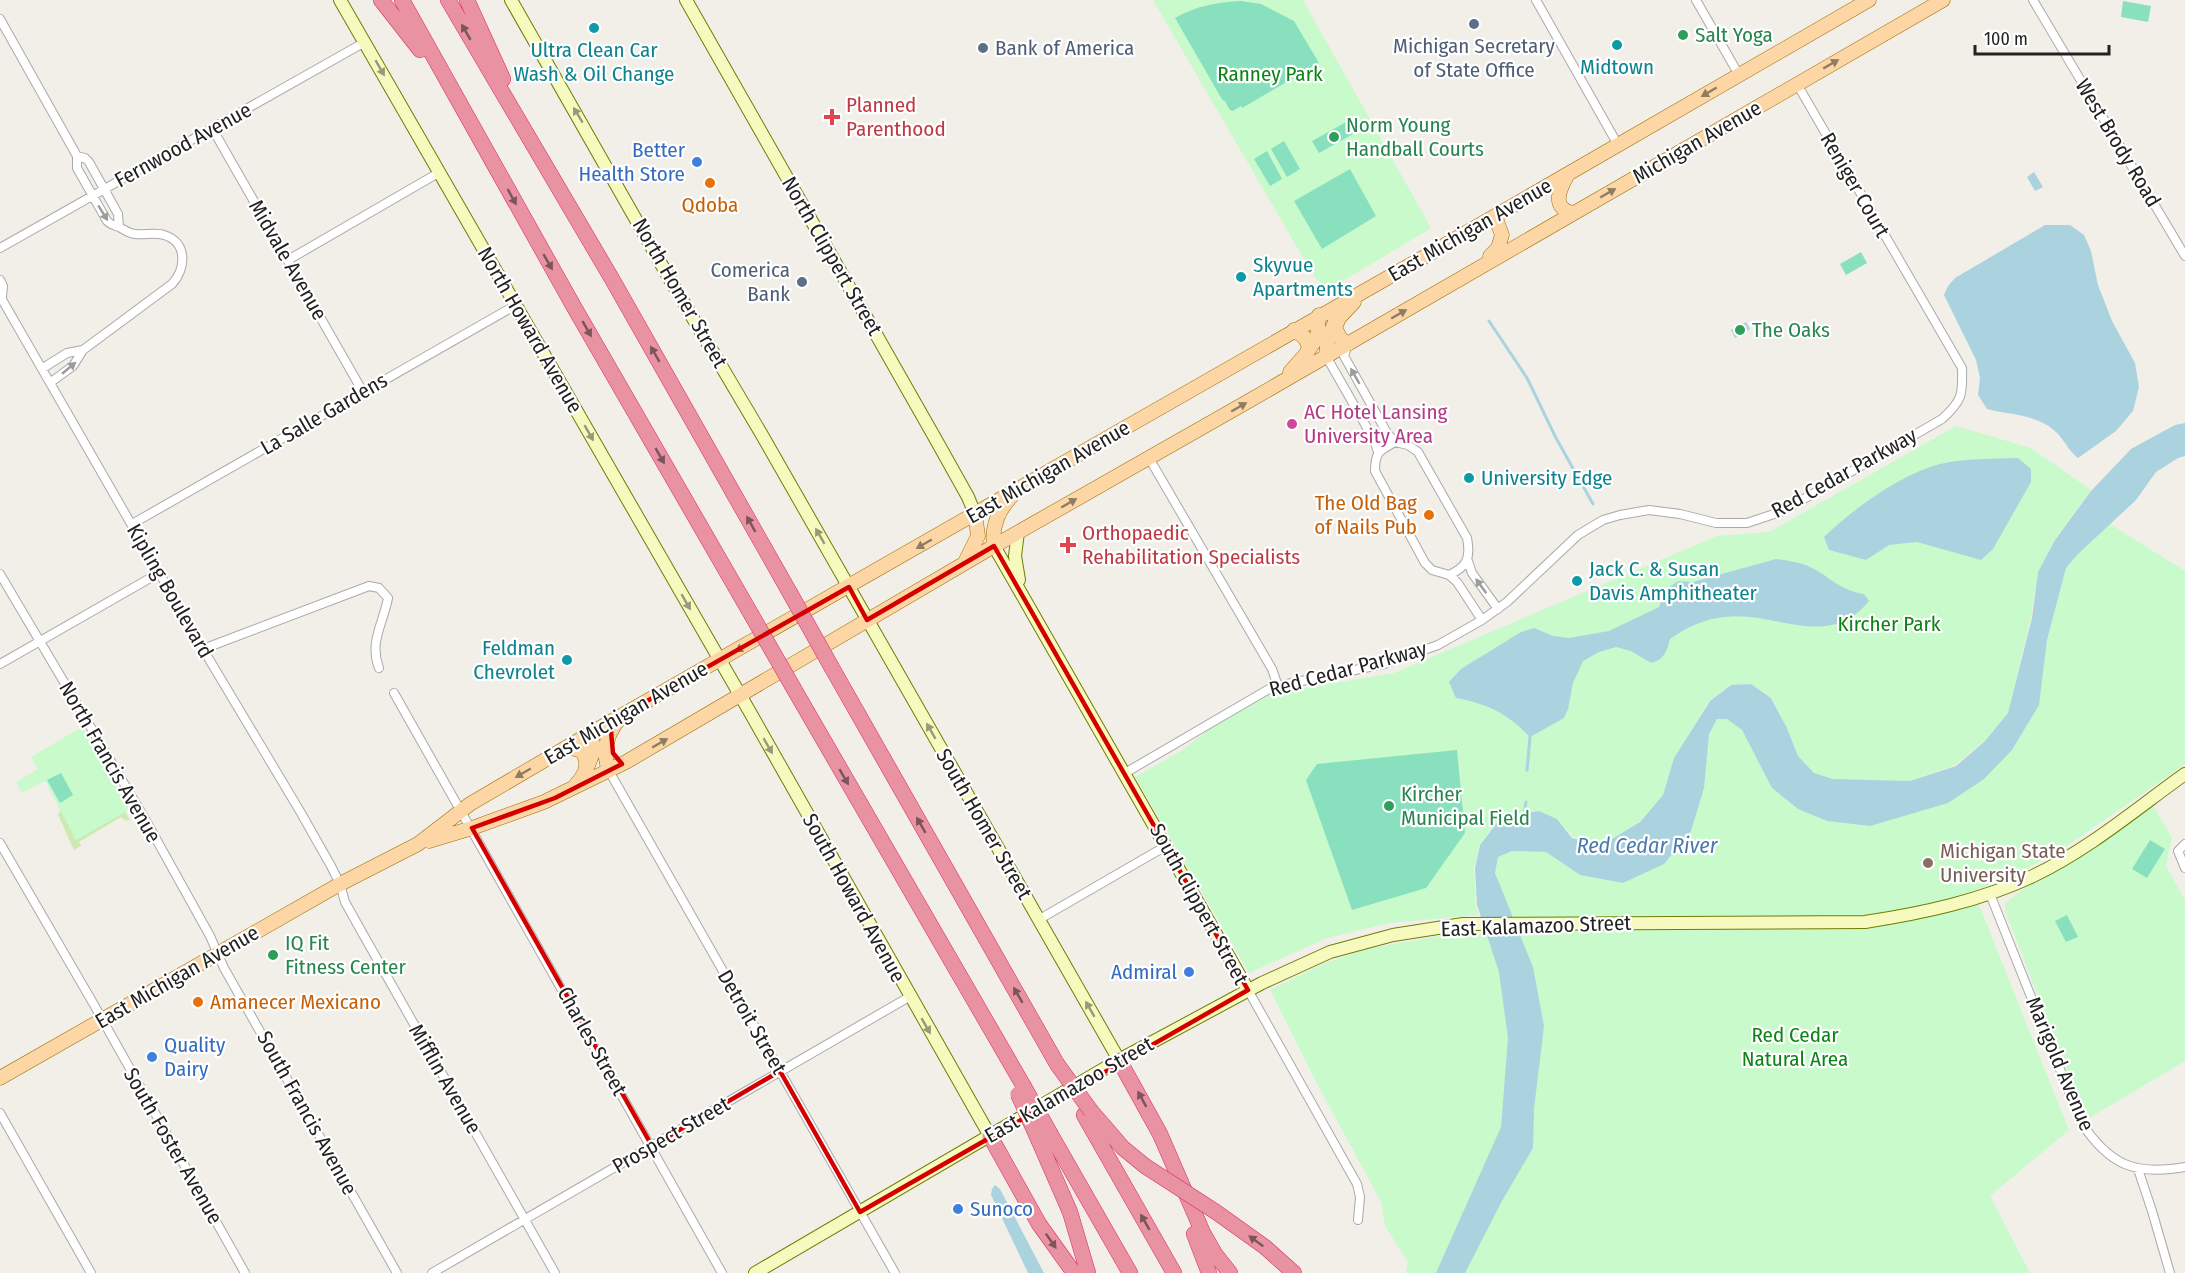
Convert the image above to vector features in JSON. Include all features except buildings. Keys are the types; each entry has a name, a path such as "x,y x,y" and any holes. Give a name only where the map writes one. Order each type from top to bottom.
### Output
{"highway":[{"path":"381,0 410,36 501,177"},
{"path":"402,0 599,351 752,614 937,940 1045,1138 1130,1273"},
{"path":"448,0 612,279 1057,1064 1088,1113 1174,1273"},
{"path":"467,0 538,155"},
{"path":"1119,1060 1151,1117 1203,1233 1215,1254 1230,1273"},
{"path":"1088,1113 1145,1166 1265,1247 1294,1273"},
{"path":"990,1136 1039,1224 1074,1273"},
{"path":"1045,1138 1076,1229 1088,1273"},
{"path":"1174,1166 1185,1207 1209,1273"}],"main road":[{"name":"Michigan Avenue","path":"1683,107 1739,75 1850,5 1869,0"},
{"name":"Michigan Avenue","path":"1450,283 1943,0"},
{"name":"East Michigan Avenue","path":"0,1078 218,952 340,884 418,844 462,810 591,733 1683,107"},
{"path":"1568,174 1560,189 1558,200 1564,210 1573,213"},
{"path":"1479,267 1502,240 1502,232 1495,216"},
{"name":"East Michigan Avenue","path":"418,844 472,828 571,791 626,762 1018,532 1277,385 1450,283"},
{"path":"1326,356 1329,333 1339,318 1373,286"},
{"path":"1277,385 1306,354 1317,338 1320,315"},
{"path":"1339,318 1336,331 1348,344"},
{"path":"1294,330 1307,341 1306,354"},
{"path":"994,546 993,532 997,518 1005,503 1020,488"},
{"path":"955,569 968,558 977,540 978,528 975,514"},
{"path":"609,771 605,751 611,731 624,714"},
{"path":"611,731 609,742 611,750 617,758 626,762"},
{"path":"571,791 586,771 594,750 591,733"},
{"path":"568,747 582,751 586,759 586,771"}],"street":[{"name":"North Howard Avenue","path":"340,0 719,660"},
{"name":"North Homer Street","path":"511,0 849,587"},
{"name":"North Clippert Street","path":"686,0 935,438 975,514"},
{"path":"1536,0 1618,145"},
{"path":"1696,0 1739,75"},
{"name":"West Brody Road","path":"2033,0 2185,256"},
{"path":"0,19 77,156 78,168 107,221 112,226 119,227 126,232 166,235 180,248 183,266 179,276 172,284 83,350 73,366 51,382"},
{"name":"Fernwood Avenue","path":"0,248 365,42"},
{"name":"Reniger Court","path":"1797,84 1913,286"},
{"name":"Midvale Avenue","path":"212,128 363,392"},
{"path":"77,156 89,162 118,214 119,227"},
{"path":"288,260 440,172"},
{"name":"Kipling Boulevard","path":"0,280 3,286 1,296 340,884"},
{"name":"Red Cedar Parkway","path":"1125,773 1255,696 1278,686 1384,664 1438,645 1498,609 1578,535 1603,520 1649,510 1680,514 1716,523 1746,524 1784,511 1942,419 1957,405 1963,387 1962,368 1913,286"},
{"name":"La Salle Gardens","path":"132,524 516,305"},
{"path":"1348,344 1344,356 1388,433 1395,442 1408,445 1418,452 1467,538 1468,561 1472,573 1498,609"},
{"path":"43,368 67,353 83,350"},
{"path":"1326,356 1374,440 1378,452"},
{"path":"1395,442 1378,452 1375,471 1425,562 1432,570 1449,575 1457,582 1482,620"},
{"path":"1149,458 1272,669 1278,686"},
{"name":"South Clippert Street","path":"1018,532 1015,561 1023,592"},
{"name":"South Clippert Street","path":"994,546 1023,592 1357,1184 1360,1197 1358,1220"},
{"path":"1449,575 1460,570 1468,561"},
{"path":"0,664 159,573"},
{"name":"North Francis Avenue","path":"0,574 150,828 218,952"},
{"path":"203,649 369,586 379,588 388,598 375,645 374,656 379,668"},
{"name":"South Homer Street","path":"849,587 1119,1060"},
{"name":"South Howard Avenue","path":"719,660 990,1136"},
{"name":"Charles Street","path":"394,693 722,1273"},
{"name":"Detroit Street","path":"609,771 895,1273"},
{"name":"East Kalamazoo Street","path":"755,1273 1119,1060 1248,990 1330,952 1392,935 1463,924 1865,922 1922,913 1990,894 2033,876 2076,852 2185,774"},
{"name":"South Foster Avenue","path":"0,843 245,1273"},
{"path":"2185,844 2178,851 2185,868"},
{"path":"1038,920 1166,846"},
{"name":"Mifflin Avenue","path":"340,884 349,909 555,1273"},
{"name":"Marigold Avenue","path":"1990,894 2081,1122 2095,1142 2114,1159 2138,1169 2162,1171 2185,1167"},
{"name":"South Francis Avenue","path":"218,952 224,968 397,1273"},
{"name":"Prospect Street","path":"432,1273 909,997"},
{"path":"0,1113 91,1273"},
{"path":"2138,1169 2170,1273"}],"highlighted area":[{"path":"994,546 1248,990 860,1212 780,1071 652,1146 472,828 555,798 622,764 613,753 611,731 624,714 849,587 867,620"}],"green space":[{"name":"Ranney Park","path":"1153,0 1303,0 1431,228 1328,290 1315,278"},
{"path":"1241,1 1261,4 1294,21 1319,63 1233,111 1223,101 1175,18 1207,5"},
{"path":"2123,1 2151,6 2148,22 2121,17"},
{"name":"Norm Young Handball Courts","path":"1348,121 1355,133 1319,153 1312,141"},
{"path":"1284,141 1300,169 1287,177 1271,149"},
{"path":"1267,151 1282,179 1270,186 1254,159"},
{"path":"1350,169 1376,216 1322,249 1294,201"},
{"path":"1861,252 1867,263 1846,275 1840,264"},
{"name":"Kircher Park","path":"1956,426 2031,448 2091,490 2055,539 2038,572 2031,617 2008,713 1984,741 1955,765 1910,781 1833,779 1814,773 1798,756 1772,698 1751,684 1730,685 1709,701 1674,758 1663,795 1639,822 1602,845 1573,837 1557,819 1539,811 1516,814 1498,820 1480,844 1474,868 1478,915 1390,923 1327,938 1249,973 1135,777 1181,751 1211,728 1270,694 1394,673 1717,536 1769,532"},
{"name":"Red Cedar Natural Area","path":"2110,524 2185,571 2185,764 2061,850 2024,870 1972,892 2069,1130 1990,1196 2030,1273 1406,1273 1408,1262 1385,1226 1381,1202 1314,1078 1270,990 1325,963 1370,948 1450,934 1522,935 1495,873 1498,857 1512,851 1546,852 1580,875 1623,883 1706,756 1709,734 1717,719 1727,719 1742,730 1772,788 1798,809 1827,821 1870,826 2012,750 2038,705 2047,640 2066,568"},
{"path":"82,727 129,810 76,840 45,781 22,793 16,782 38,769 31,757"},
{"name":"Kircher Municipal Field","path":"1457,750 1465,833 1426,888 1352,910 1306,780 1317,764"},
{"path":"61,773 73,795 60,803 47,780"},
{"path":"108,781 130,820 126,821 121,817 79,842 81,846 74,850 58,815 62,807"},
{"path":"2153,806 2172,837 2166,866 2185,900 2185,1061 2086,1120 2005,911 2005,903 2030,884 2096,847"},
{"path":"2150,840 2165,849 2147,878 2132,869"},
{"path":"2067,915 2078,937 2066,942 2055,921"}],"water":[{"path":"2034,172 2043,187 2035,191 2027,177"},
{"path":"2045,225 2070,225 2084,235 2091,251 2098,285 2112,321 2135,363 2139,387 2133,411 2116,431 2078,458 2057,433 2042,422 1987,409 1978,395 1980,378 1976,360 1944,295 1955,278"},
{"name":"The Oaks","path":"1746,322 1750,329 1735,338 1731,330"},
{"name":"Red Cedar River","path":"2185,423 2185,456 2156,472 2136,500 2066,568 2047,640 2039,705 2012,750 1984,779 1948,803 1870,826 1827,821 1798,809 1772,788 1742,730 1727,719 1717,719 1709,734 1704,788 1691,831 1664,864 1623,883 1580,875 1546,852 1512,851 1498,857 1495,873 1533,967 1544,1026 1534,1109 1533,1148 1502,1201 1465,1273 1436,1273 1501,1127 1508,1038 1499,972 1477,905 1475,868 1480,845 1499,820 1539,811 1557,819 1572,838 1602,845 1640,822 1663,795 1674,758 1710,701 1731,685 1751,684 1771,698 1787,728 1798,756 1814,773 1833,779 1910,781 1956,766 1984,742 2008,713 2032,618 2038,572 2055,540 2091,491 2131,449 2175,425"},
{"path":"2018,458 2031,469 2031,482 1993,549 1981,560 1917,542 1889,545 1866,560 1829,550 1824,537 1863,504 1909,476 1950,462"},
{"path":"1776,559 1808,566 1847,589 1864,594 1869,601 1853,616 1837,624 1801,626 1744,617 1710,620 1689,627 1670,639 1664,654 1659,660 1651,663 1631,651 1616,647 1599,652 1583,661 1573,683 1564,718 1530,737 1496,711 1478,703 1456,698 1449,682 1461,669 1521,632 1534,628 1553,636 1569,638 1609,631 1659,607 1666,589 1678,581 1693,582"},
{"path":"995,1185 1000,1189 1044,1273 1028,1273 991,1195"}],"waterway":[{"path":"1489,321 1527,378 1556,438 1593,504"},
{"path":"1527,770 1530,737"},
{"path":"1524,815 1526,802"}],"place":[{"name":"Michigan Secretary of State Office","path":"1474,24"},
{"name":"Ultra Clean Car Wash & Oil Change","path":"594,28"},
{"name":"Salt Yoga","path":"1683,35"},
{"name":"Midtown","path":"1617,45"},
{"name":"Bank of America","path":"983,48"},
{"name":"Planned Parenthood","path":"832,117"},
{"name":"Norm Young Handball Courts","path":"1334,137"},
{"name":"Better Health Store","path":"697,162"},
{"name":"Qdoba","path":"710,183"},
{"name":"Skyvue Apartments","path":"1241,277"},
{"name":"Comerica Bank","path":"802,282"},
{"name":"The Oaks","path":"1740,330"},
{"name":"AC Hotel Lansing University Area","path":"1292,424"},
{"name":"University Edge","path":"1469,478"},
{"name":"The Old Bag of Nails Pub","path":"1429,515"},
{"name":"Orthopaedic Rehabilitation Specialists","path":"1068,545"},
{"name":"Jack C. & Susan Davis Amphitheater","path":"1577,581"},
{"name":"Feldman Chevrolet","path":"567,660"},
{"name":"Kircher Municipal Field","path":"1389,806"},
{"name":"Michigan State University","path":"1928,863"},
{"name":"IQ Fit Fitness Center","path":"273,955"},
{"name":"Admiral","path":"1189,972"},
{"name":"Amanecer Mexicano","path":"198,1002"},
{"name":"Quality Dairy","path":"152,1057"},
{"name":"Sunoco","path":"958,1209"}]}
